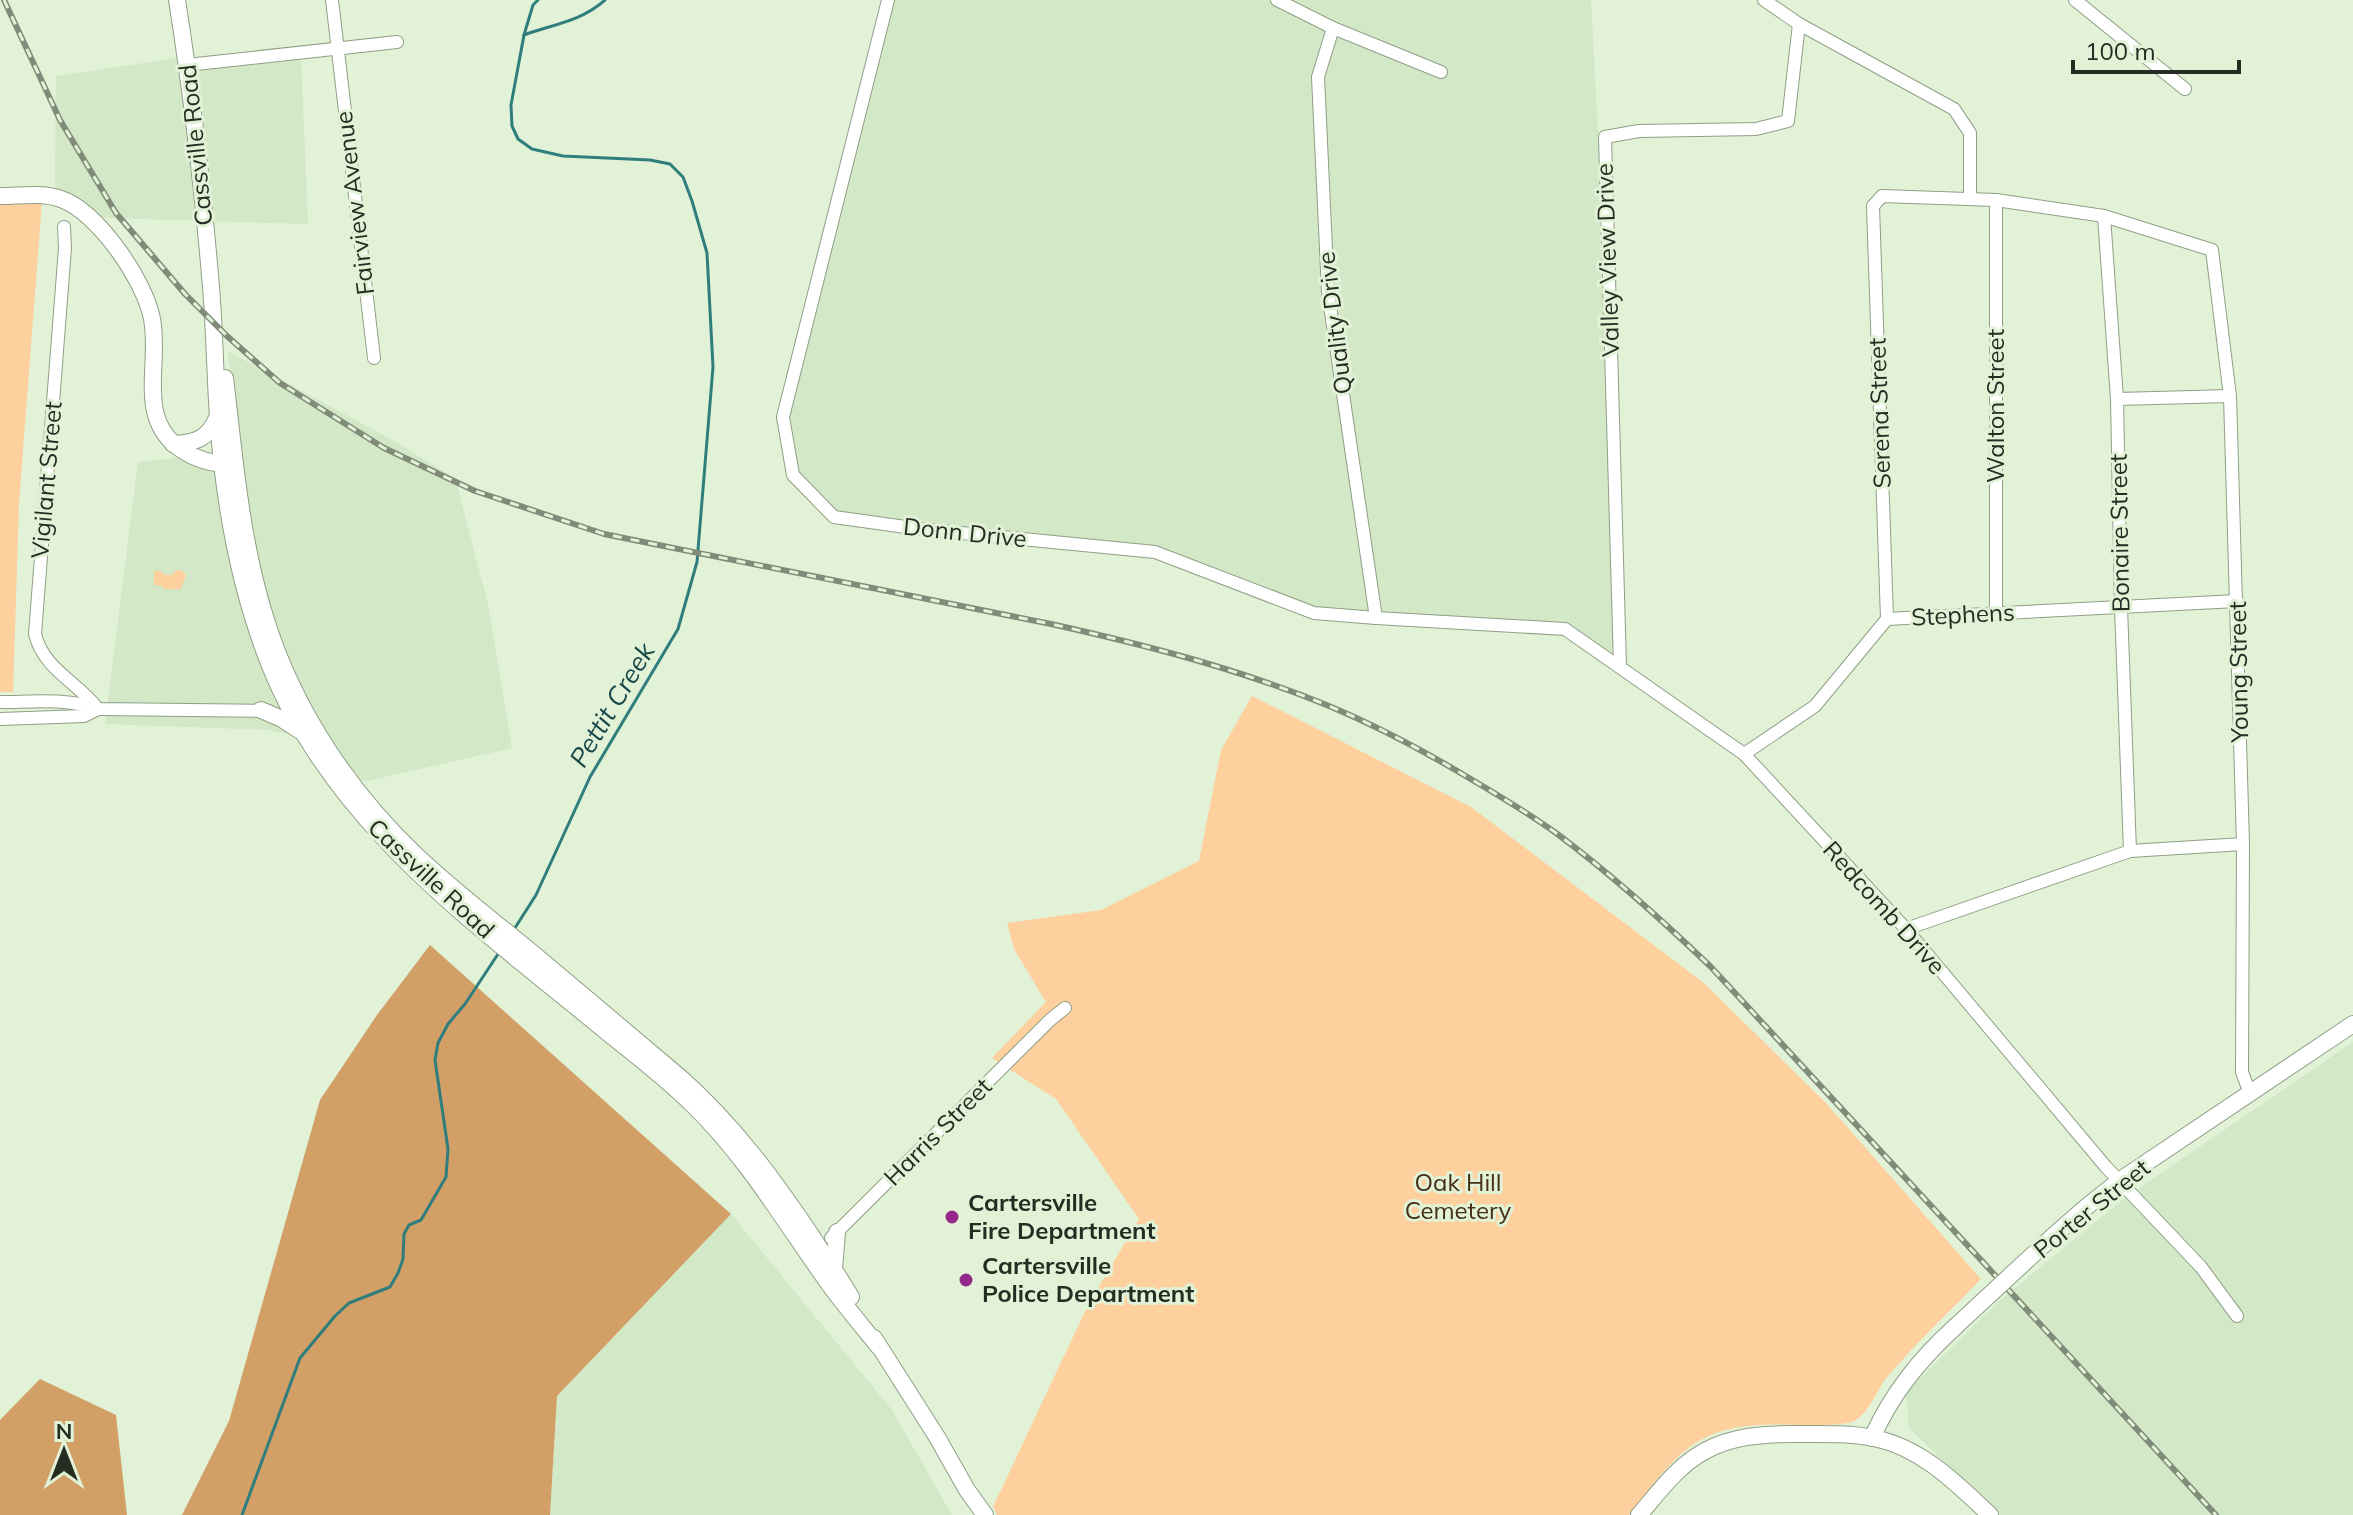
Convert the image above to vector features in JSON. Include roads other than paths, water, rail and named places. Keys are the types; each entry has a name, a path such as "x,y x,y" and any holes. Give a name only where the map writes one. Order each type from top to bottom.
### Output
{"main road":[{"name":"Cassville Road","path":"177,0 211,290 218,417 260,600 303,732 360,813 394,850 682,1079 718,1113 748,1147 839,1297 879,1347"},
{"path":"0,196 45,195 66,201 94,223 124,258 149,308 154,344 153,405 160,428 173,444 198,458 228,464"},
{"name":"Cassville Road","path":"211,290 219,316 235,554 257,630 275,677 295,706 360,794 436,882"},
{"path":"173,444 205,437 218,417"},
{"path":"275,677 270,693 258,710 282,719 303,732"},
{"name":"Porter Street","path":"1872,1438 1890,1402 1931,1349 2085,1208 2119,1181 2353,1024"},
{"path":"834,1271 837,1232"},
{"name":"Cassville Road","path":"814,1252 834,1271 937,1437 978,1515"},
{"path":"1639,1515 1688,1463 1705,1451 1729,1441 1783,1434 1872,1438 1900,1447 1926,1459 1990,1515"},
{"name":"Cassville Road","path":"967,1490 985,1515"}],"street":[{"name":"Fairview Avenue","path":"332,0 374,358"},
{"name":"Donn Drive","path":"888,0 783,417 793,475 834,517 920,529 1155,552 1314,613 1565,629 1620,666"},
{"path":"1277,0 1333,28 1441,72"},
{"path":"1764,0 1799,24 1954,109 1970,133 1970,199 2104,216"},
{"path":"2075,0 2185,89"},
{"name":"Valley View Drive","path":"1620,666 1605,137 1639,131 1756,129 1788,121 1799,24"},
{"name":"Quality Drive","path":"1333,28 1318,77 1328,292 1376,618"},
{"path":"187,65 397,42"},
{"name":"Serena Street","path":"1887,619 1873,206 1882,196 1970,199"},
{"name":"Walton Street","path":"1996,200 1996,612"},
{"name":"Young Street","path":"2104,216 2212,250 2230,396 2243,844 2242,1072 2250,1094"},
{"name":"Bonaire Street","path":"2104,216 2117,399 2130,851"},
{"name":"Vigilant Street","path":"64,227 65,248 35,634 40,649 50,663 98,709"},
{"path":"2117,399 2230,396"},
{"name":"Stephens","path":"1744,754 1815,706 1887,619 2237,601"},
{"name":"Redcomb Drive","path":"1620,666 1744,754 1906,929 2119,1181 2201,1267 2237,1316"},
{"path":"0,702 60,702 85,704 98,709 258,710 295,706"},
{"path":"0,719 84,716 98,709"},
{"path":"1906,929 2130,851 2243,844"},
{"name":"Harris Street","path":"814,1252 1065,1008"}],"waterway":[{"name":"Pettit Creek","path":"513,931 536,895 590,777 678,629 697,562 713,367 707,253 683,177 670,164 650,160 563,156 532,149 518,139 512,126 511,105 524,35 533,5 538,0"},
{"name":"Pettit Creek","path":"524,35 576,18 605,0"},
{"name":"Pettit Creek","path":"242,1515 300,1358 349,1303 390,1287 403,1259 404,1234 409,1225 421,1220 446,1177 448,1149 435,1060 438,1043 500,951"}],"railway":[{"path":"4,0 60,120 116,213 185,294 280,383 384,448 475,491 604,534 1051,624 1227,669 1295,693 1383,730 1513,804 1616,881 1711,967 2216,1515"}],"place":[{"name":"Cartersville Fire Department","path":"952,1217"},
{"name":"Cartersville Police Department","path":"966,1280"}],"park label":[{"name":"Oak Hill Cemetery","path":"1458,1197"}]}
